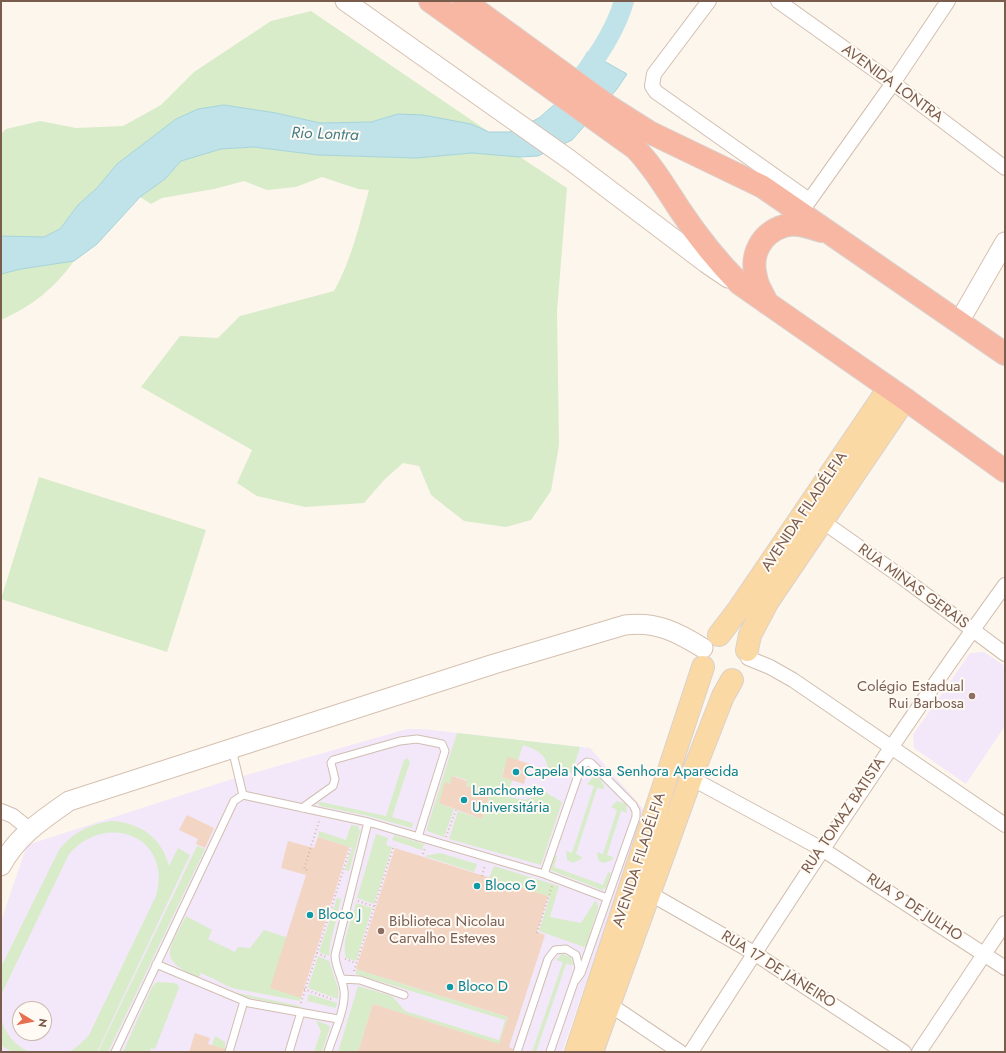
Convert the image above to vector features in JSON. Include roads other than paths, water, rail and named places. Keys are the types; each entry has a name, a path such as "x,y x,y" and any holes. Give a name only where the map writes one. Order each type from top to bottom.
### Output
{"highway":[{"path":"430,1 550,75"},
{"path":"464,1 550,75 603,114 649,162 694,230 720,264 740,284 897,393 1005,471"},
{"path":"603,114 649,132 805,206 826,232 1005,354"},
{"path":"768,304 756,278 753,260 759,245 771,233 785,226 801,225 826,232"}],"main road":[{"name":"AVENIDA FILADÉLFIA","path":"747,654 750,635 768,601 822,521 897,393"},
{"name":"AVENIDA FILADÉLFIA","path":"576,1052 709,650 897,393"},
{"path":"726,634 739,639 747,654 743,671 732,680 726,681 712,678 709,650 726,634"},
{"name":"AVENIDA FILADÉLFIA","path":"592,1052 691,778 724,696 732,680"}],"street":[{"path":"345,1 570,160 706,263 740,284"},
{"path":"709,1 654,74 652,86 656,92 805,206 893,83 948,1"},
{"name":"AVENIDA LONTRA","path":"778,1 893,83 1005,168"},
{"path":"959,322 1005,242"},
{"name":"RUA MINAS GERAIS","path":"822,521 903,578 972,631 1005,654"},
{"name":"RUA TOMAZ BATISTA","path":"691,1052 822,849 890,748 1005,585"},
{"path":"1,866 9,852 29,829 69,802 486,667 625,625 642,623 657,625 709,650"},
{"path":"747,654 793,680 890,748 1005,825"},
{"name":"RUA 9 DE JULHO","path":"691,778 822,849 1005,968"},
{"path":"1,811 13,816 29,829"},
{"name":"RUA 17 DE JANEIRO","path":"649,893 754,953 904,1052"},
{"path":"919,1052 1005,923"},
{"path":"609,1004 680,1052"}],"lane":[{"path":"302,808 333,786 335,779 330,763 333,760 400,741 417,739 442,744 445,751 418,837"},
{"path":"232,749 244,795"},
{"path":"544,874 581,766 587,762 591,763 633,806 636,811 636,817 581,973 576,980"},
{"path":"115,1052 234,801 244,795 368,822 544,874 608,898"},
{"path":"328,1052 343,1003 344,992 335,963 335,955 368,822"},
{"path":"517,1052 551,954 555,950 566,949 576,955 579,968 550,1052"},
{"path":"156,964 244,1001 258,1005 338,1019"},
{"path":"341,979 354,979 404,995"},
{"path":"229,1052 244,1001"},
{"path":"289,1052 301,1012"}],"water":[{"path":"588,52 627,74 617,89 572,140 538,156 520,157 472,153 416,158 318,155 254,147 221,149 181,161 165,179 140,197 97,244 74,261 21,269 1,274 1,236 44,237 60,229 78,205 97,188 117,164 176,119 198,109 224,105 276,113 320,123 371,122 398,114 423,115 471,124 489,132 510,132 539,118 555,104"}],"waterway":[{"name":"Rio Lontra","path":"581,78 612,32 624,1"}],"place":[{"name":"Colégio Estadual Rui Barbosa","path":"972,696"},
{"name":"Capela Nossa Senhora Aparecida","path":"516,772"},
{"name":"Lanchonete Universitária","path":"464,800"},
{"name":"Bloco G","path":"477,886"},
{"name":"Bloco J","path":"310,915"},
{"name":"Biblioteca Nicolau Carvalho Esteves","path":"381,931"},
{"name":"Bloco D","path":"450,987"}]}
